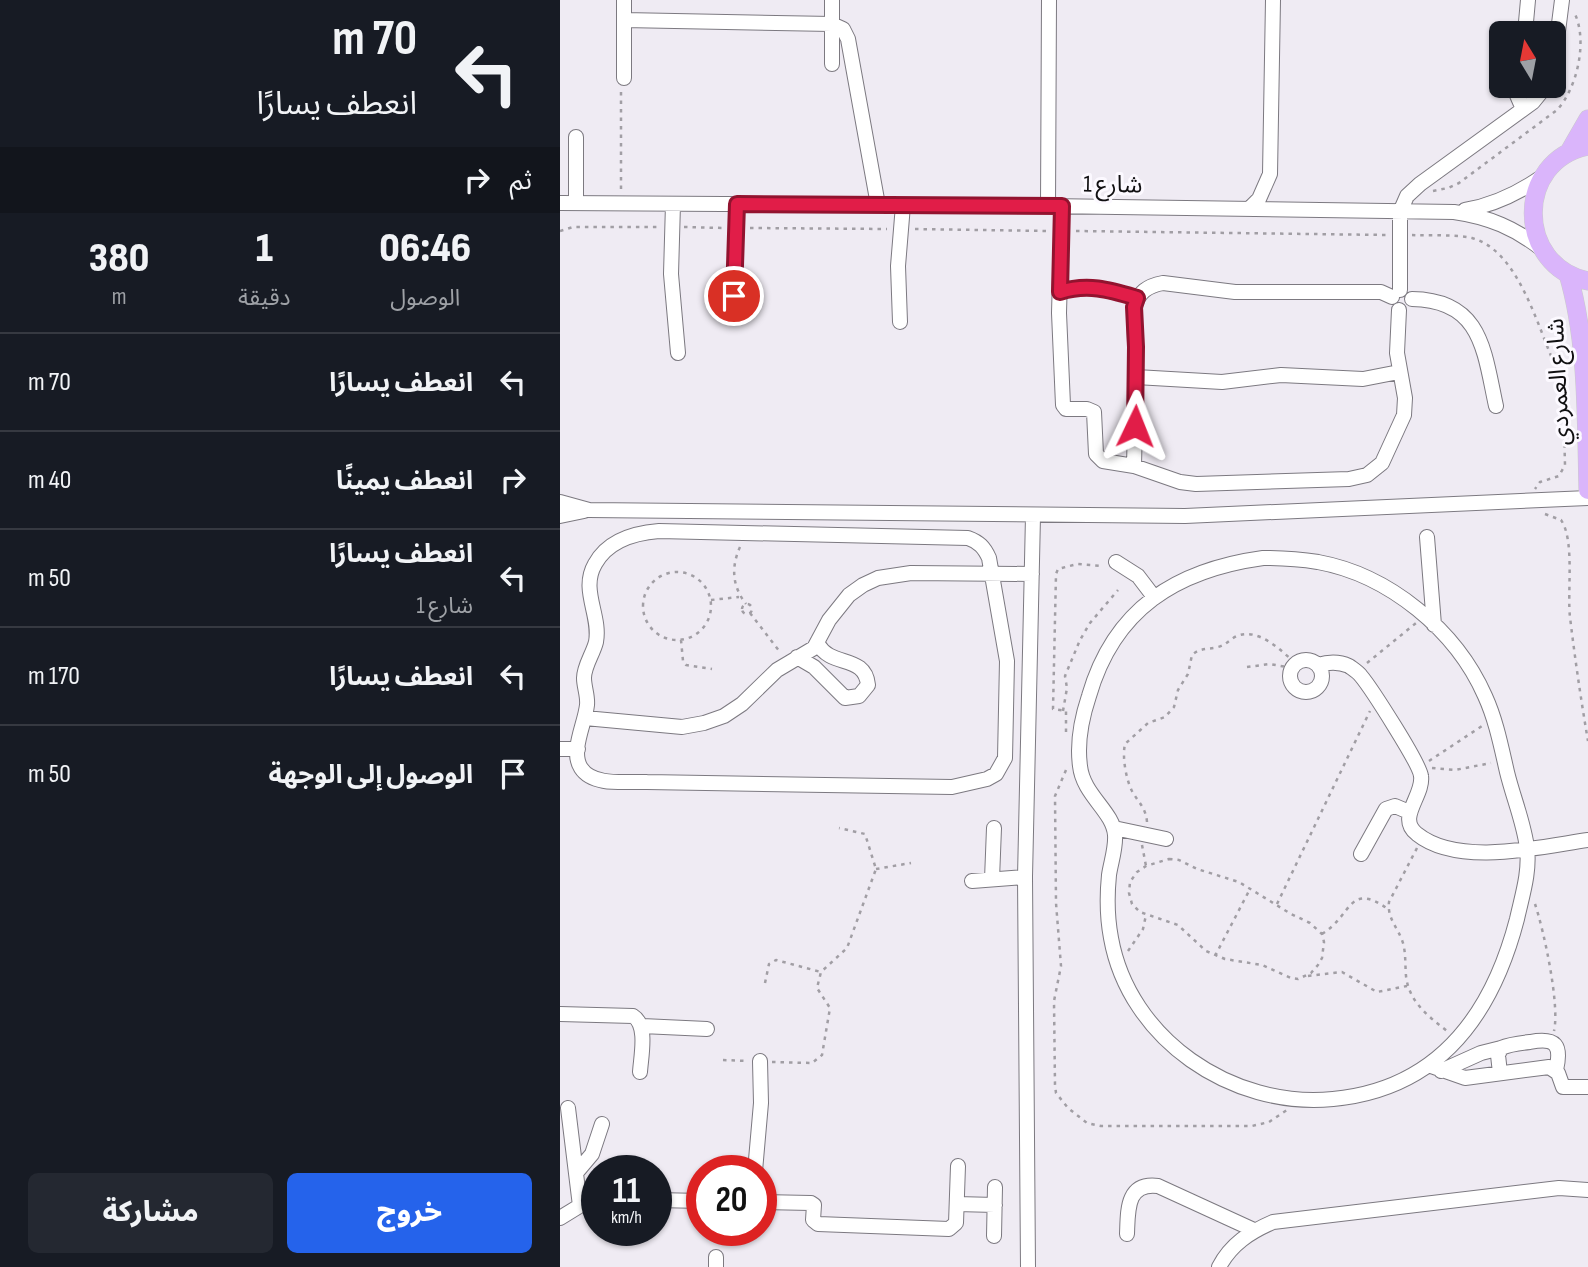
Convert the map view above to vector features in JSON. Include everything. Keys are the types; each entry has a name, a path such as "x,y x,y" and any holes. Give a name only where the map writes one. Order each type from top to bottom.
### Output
{"main road":[{"path":"1569,152 1588,119"},
{"path":"1588,146 1569,152 1543,176 1535,194 1532,214 1535,233 1551,260 1568,274 1588,281"},
{"name":"شارع العمردي","path":"1568,274 1579,306 1584,338 1588,490"}],"street":[{"path":"624,0 624,78"},
{"path":"832,0 832,64"},
{"path":"1049,0 1055,206 1062,231 1060,292 1063,405 1068,409 1087,409 1094,412 1096,454 1103,461 1134,466 1163,479 1196,484 1349,479 1367,475 1382,463 1404,415 1405,398 1397,353 1400,212 1407,197 1420,184 1536,98"},
{"path":"1249,209 1259,199 1270,174 1273,0"},
{"path":"1526,21 1528,0"},
{"path":"1559,21 1562,0"},
{"path":"624,20 832,24 843,29 848,39 878,205"},
{"path":"1518,98 1523,109"},
{"path":"576,137 576,203"},
{"name":"شارع 1","path":"1454,212 1502,201 1543,176"},
{"name":"شارع 1","path":"560,203 1454,212 1503,223 1544,251"},
{"path":"673,204 671,274 678,353"},
{"path":"734,296 737,204"},
{"path":"900,322 898,266 903,205"},
{"path":"1134,466 1134,307 1137,298 1152,285 1163,283 1235,292 1374,291 1400,299 1426,299 1447,305 1466,317 1474,326 1484,348 1496,406"},
{"path":"1060,292 1087,286 1137,298"},
{"path":"1136,377 1215,382 1281,375 1363,379 1399,372"},
{"path":"560,516 589,510 1033,516 1264,514 1588,498"},
{"path":"560,502 589,510"},
{"path":"1028,1267 1025,877 1033,516"},
{"path":"644,532 968,538 986,551 992,574 1007,661 1006,749 1002,767 987,779 952,787 597,780 581,769 578,749 587,698 584,675 596,643 597,632 589,595 589,580 602,553 621,540 644,532"},
{"path":"1426,537 1428,620"},
{"path":"1435,1068 1477,1014 1498,977 1506,958 1526,883 1528,849 1493,718 1476,677 1464,658 1428,620 1401,597 1367,578 1321,562 1292,558 1253,559 1205,570 1178,582 1132,615 1114,637 1100,662 1085,708 1080,766 1084,783 1114,828 1108,919 1118,965 1127,988 1143,1015 1163,1039 1188,1059 1215,1074 1275,1098 1301,1101 1335,1099 1367,1093 1481,1053 1544,1039 1550,1041 1559,1052 1556,1070 1563,1087 1588,1087"},
{"path":"1116,562 1138,576 1154,597"},
{"path":"585,718 682,727 724,716 742,704 767,679 818,644 829,620 849,595 878,578 902,574 1032,574"},
{"path":"793,660 821,673 845,698 859,696 868,685 863,671 851,662 830,658 818,644"},
{"path":"1318,665 1322,673 1321,682 1315,690 1306,692 1293,686 1290,677 1294,666 1309,660 1318,665 1340,663 1355,671 1418,765 1421,775 1419,794 1408,818 1413,831 1450,848 1475,852 1528,849 1588,840"},
{"path":"560,749 578,749"},
{"path":"1361,854 1386,809 1395,806 1409,812"},
{"path":"992,879 994,828"},
{"path":"1114,828 1166,839"},
{"path":"972,881 1025,877"},
{"path":"560,1014 637,1018 642,1026 640,1072"},
{"path":"642,1026 707,1029"},
{"path":"1500,1073 1498,1055 1501,1048"},
{"path":"756,1155 761,1103 760,1061"},
{"path":"1435,1068 1465,1078 1549,1067 1556,1070"},
{"path":"560,1218 580,1206 568,1108"},
{"path":"576,1173 592,1154 602,1124"},
{"path":"777,1202 811,1203 814,1205 813,1220 818,1224 952,1228 956,1223 958,1166"},
{"path":"1127,1234 1132,1196 1151,1185 1255,1230"},
{"path":"994,1236 995,1187"},
{"path":"1219,1267 1238,1241 1273,1222 1559,1188 1588,1190"},
{"path":"957,1204 995,1205"}],"path":[{"path":"621,203 621,90 624,78"},
{"path":"560,231 573,227 673,227 1400,235 1475,239 1503,256 1516,274 1563,388 1565,465 1559,476 1537,484 1535,499 1538,513 1556,516 1565,526 1570,615 1588,741"},
{"path":"750,533 735,556 733,570 740,597 752,608 750,613"},
{"path":"670,572 686,572 700,580 711,600 707,623 696,635 681,640 665,638 652,629 643,607 650,585 670,572"},
{"path":"1063,711 1067,688 1065,676 1080,640 1090,623 1118,590"},
{"path":"711,600 740,597"},
{"path":"746,604 743,611 750,613 793,660"},
{"path":"1355,671 1428,620"},
{"path":"1146,866 1142,852 1147,817 1130,786 1124,754 1125,744 1148,723 1165,717 1174,707 1178,690 1189,671 1192,655 1202,648 1217,648 1239,635 1250,634 1275,646 1294,666"},
{"path":"681,640 683,661 686,665 712,669"},
{"path":"1247,667 1270,664 1294,666"},
{"path":"1277,904 1376,699"},
{"path":"1493,718 1423,766 1455,770 1504,760"},
{"path":"723,1060 812,1063 822,1055 831,1008 817,988 821,972 847,948 876,869 865,834 839,828"},
{"path":"1426,839 1411,858 1388,909 1404,949 1411,998 1458,1040"},
{"path":"1305,977 1322,958 1322,934 1310,923 1291,915 1232,879 1197,869 1179,860 1160,860 1137,872 1130,882 1132,904 1140,912 1178,925 1198,946 1215,956 1262,965 1291,978 1305,977 1342,972 1372,990 1383,992 1408,986"},
{"path":"876,869 911,863"},
{"path":"1526,883 1540,919 1556,1009 1555,1029 1550,1041"},
{"path":"1215,956 1250,889"},
{"path":"1322,934 1342,919 1354,900 1371,898 1388,909"},
{"path":"1118,965 1143,929 1146,915"},
{"path":"765,983 769,964 776,960 821,972"}],"route":[{"path":"734,296 737,204 1062,206 1060,292 1087,286 1137,298 1134,307 1135,426"}]}
